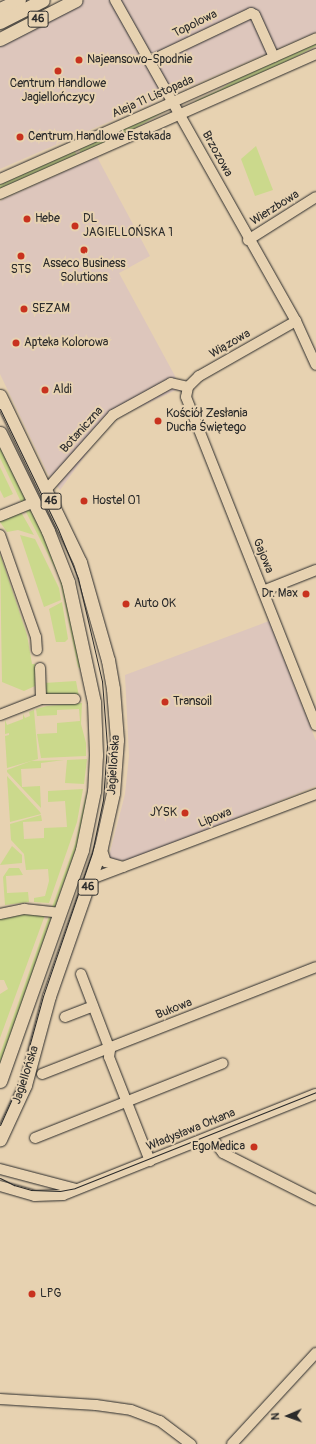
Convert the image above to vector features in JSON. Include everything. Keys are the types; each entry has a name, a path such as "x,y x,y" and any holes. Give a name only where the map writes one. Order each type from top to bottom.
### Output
{"main road":[{"path":"0,9 19,0"},
{"path":"0,22 43,0"},
{"name":"46","path":"0,39 76,0"},
{"name":"Jagiellońska","path":"0,396 80,562 105,649 113,689 117,740 116,776 101,847 49,996 25,1085 0,1139"},
{"name":"Jagiellońska","path":"0,433 34,502 68,582 96,712 96,773 90,816 82,850 61,914 0,1081"}],"street":[{"name":"Brzozowa","path":"115,0 180,114 248,240 296,321 316,365"},
{"name":"Topolowa","path":"150,61 244,14 255,15 274,57"},
{"name":"Aleja 11 Listopada","path":"0,179 316,38"},
{"path":"0,194 316,54"},
{"name":"Wierzbowa","path":"248,240 316,197"},
{"name":"Wiązowa","path":"187,392 200,376 296,321"},
{"name":"Botaniczna","path":"46,490 113,414 172,383 187,392"},
{"name":"Gajowa","path":"187,392 316,725"},
{"path":"0,516 34,502"},
{"path":"0,535 36,638 37,650"},
{"path":"263,591 316,570"},
{"path":"40,668 41,700"},
{"path":"0,715 41,700 75,699"},
{"name":"Lipowa","path":"90,879 316,794"},
{"path":"101,847 106,862 123,867"},
{"path":"0,914 24,909 61,914"},
{"name":"Bukowa","path":"42,1074 110,1050 316,967"},
{"path":"81,974 110,1050 109,1057 150,1161"},
{"path":"65,1017 93,1006"},
{"path":"35,1138 223,1063"},
{"name":"Władysława Orkana","path":"0,1186 17,1192 42,1196 63,1195 316,1094"},
{"path":"210,1137 223,1153 316,1200"},
{"path":"0,1169 76,1189"},
{"path":"232,1444 316,1353"},
{"path":"0,1398 96,1404 131,1410 160,1421 190,1444"}],"shaded area":[{"path":"84,0 316,0 316,32 0,169 0,44"},
{"path":"97,157 150,256 119,273 175,376 180,391 176,390 116,418 100,435 60,490 48,474 0,374 0,201"},
{"path":"269,621 316,741 316,786 132,860 108,860 125,794 129,756 125,675"}],"green space":[{"path":"316,43 316,46 286,62 196,103 195,101 221,89 240,76"},
{"path":"167,110 118,138 81,154 79,148"},
{"path":"256,146 273,190 255,196 241,159"},
{"path":"74,150 77,156 0,190 0,184"},
{"path":"0,443 25,498 22,504 0,458"},
{"path":"0,467 13,494 4,498 0,490"},
{"path":"30,509 48,541 64,585 81,670 78,667 59,576 25,510"},
{"path":"21,512 34,535 18,530 7,532 0,522 0,519"},
{"path":"20,535 35,539 59,588 61,600 44,607"},
{"path":"0,554 27,635 32,664 35,664 35,686 24,691 2,682"},
{"path":"62,602 68,639 65,642 56,642 49,609"},
{"path":"76,681 79,697 46,697 44,683"},
{"path":"82,703 81,724 86,743 86,756 41,758 37,734 57,733 57,723 80,721 79,709 57,710 57,715 37,716 36,709 47,706"},
{"path":"34,710 38,759 7,768 5,736 9,735 9,733 5,734 5,720 7,725 23,719 23,714 25,718 30,716 29,712"},
{"path":"87,759 84,784 65,783 67,760"},
{"path":"64,760 41,763 41,768 21,769 22,787 40,786 41,808 7,772 7,770 31,761"},
{"path":"7,776 40,812 41,814 10,822"},
{"path":"83,789 77,822 49,903 34,902 34,898 45,896 49,881 48,869 26,870 24,854 11,840 10,824 41,815 42,821 23,822 24,839 44,838 44,828 67,827 65,801 48,802 48,791"},
{"path":"87,790 83,830 55,907 52,907 75,844"},
{"path":"12,846 22,855 22,863 0,865"},
{"path":"9,868 19,868 23,875 6,876 7,893 28,892 29,902 5,905 3,877"},
{"path":"25,913 45,915 0,1038 0,994 8,989 4,980 0,980 0,918 8,915 10,918 12,915"},
{"path":"49,916 51,918 0,1071 0,1054"}],"tram line":[{"path":"0,409 58,529 78,578 102,681 107,746 103,800 92,853 43,996 19,1083 0,1125"},
{"path":"0,1178 14,1185 31,1190 60,1191 75,1188 316,1092"}],"place":[{"name":"Najeansowo-Spodnie","path":"79,60"},
{"name":"Centrum Handlowe Jagiellończycy","path":"58,71"},
{"name":"Centrum Handlowe Estakada","path":"20,137"},
{"name":"Hebe","path":"27,219"},
{"name":"DL JAGIELLOŃSKA 1","path":"75,226"},
{"name":"Asseco Business Solutions","path":"84,250"},
{"name":"STS","path":"21,256"},
{"name":"SEZAM","path":"24,309"},
{"name":"Apteka Kolorowa","path":"16,343"},
{"name":"Aldi","path":"45,390"},
{"name":"Kościół Zesłania Ducha Świętego","path":"158,421"},
{"name":"Hostel 01","path":"84,501"},
{"name":"Dr. Max","path":"306,594"},
{"name":"Auto OK","path":"126,604"},
{"name":"Transoil","path":"165,702"},
{"name":"JYSK","path":"185,813"},
{"name":"EgoMedica","path":"254,1147"},
{"name":"LPG","path":"32,1294"}]}
